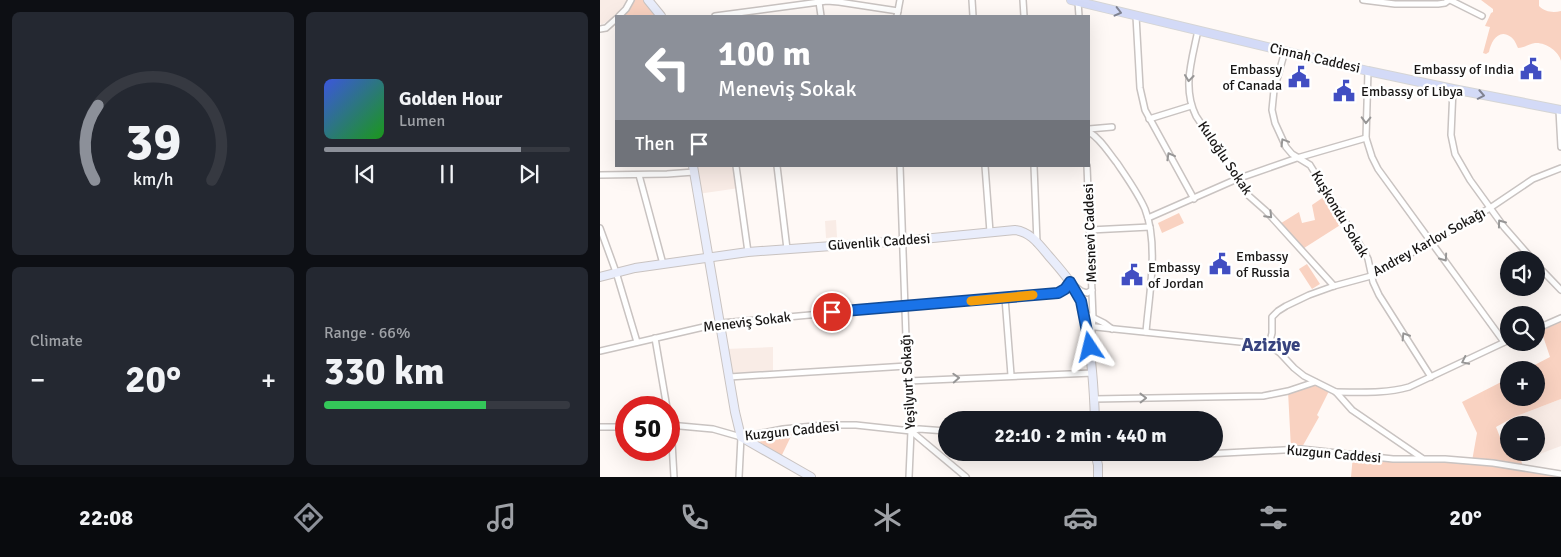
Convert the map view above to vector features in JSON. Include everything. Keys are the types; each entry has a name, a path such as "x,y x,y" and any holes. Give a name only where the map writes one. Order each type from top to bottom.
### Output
{"main road":[{"path":"648,0 659,13"},
{"name":"Cinnah Caddesi","path":"1074,1 1368,71 1560,110"},
{"path":"694,169 721,323 734,412 741,437 812,477"},
{"name":"Güvenlik Caddesi","path":"600,277 616,272 663,264 748,252 902,241 1015,230 1023,231 1038,243 1070,282 1081,301 1090,327 1093,372"},
{"path":"1093,372 1095,411"},
{"path":"1093,477 1094,461"},
{"path":"1097,461 1098,477"}],"street":[{"path":"620,15 631,0"},
{"path":"722,15 819,2 839,2 897,14 900,0"},
{"path":"972,0 973,15"},
{"path":"1023,0 1024,15"},
{"path":"1363,0 1395,4 1438,4 1450,0 1482,16"},
{"path":"1074,1 1079,15"},
{"path":"819,2 821,15"},
{"path":"1136,16 1140,88 1145,110 1194,198"},
{"path":"603,29 615,20"},
{"name":"Kuloğlu Sokak","path":"1198,30 1189,76 1188,92 1191,106 1202,127 1249,196 1266,211 1334,286"},
{"name":"Kuşkondu Sokak","path":"1285,51 1274,90 1272,110 1279,134 1286,147 1297,158 1310,165 1368,259 1371,276 1379,295 1431,377"},
{"path":"1368,71 1366,138 1378,169 1500,333"},
{"path":"1453,89 1451,136 1453,150 1460,164 1490,208 1525,251"},
{"path":"1149,119 1191,106"},
{"path":"1560,110 1561,147"},
{"path":"1090,131 1112,127"},
{"path":"1090,132 1102,143 1134,187 1148,218 1151,263 1146,332"},
{"path":"1148,218 1237,179 1297,158 1366,138"},
{"path":"736,167 748,252"},
{"path":"777,167 787,249"},
{"name":"Yeşilyurt Sokağı","path":"900,167 904,306 912,431 909,477"},
{"path":"985,167 990,232"},
{"path":"1034,167 1038,243"},
{"name":"Mesnevi Caddesi","path":"1086,167 1093,318 1090,327"},
{"name":"Andrey Karlov Sokağı","path":"1269,345 1274,315 1286,306 1334,286 1371,276 1490,208 1532,179 1561,168"},
{"path":"600,175 639,175 694,169"},
{"path":"639,175 663,264"},
{"path":"1090,230 1150,227"},
{"path":"600,228 616,272 637,342"},
{"path":"1545,273 1561,290"},
{"path":"1070,282 1084,292 1087,293 1092,290"},
{"name":"Meneviş Sokak","path":"600,351 721,323 1058,293 1065,289 1070,282"},
{"path":"1005,298 1011,375"},
{"path":"1084,313 1112,329"},
{"path":"1545,325 1561,318"},
{"path":"1090,327 1269,345 1299,372 1336,392 1352,410 1423,458"},
{"path":"654,338 665,396"},
{"path":"1336,392 1370,393 1395,391 1409,387 1500,344"},
{"path":"729,377 907,366"},
{"path":"908,381 1093,372"},
{"path":"1094,399 1263,396 1288,391 1315,382"},
{"name":"Kuzgun Caddesi","path":"680,426 713,430 741,437 783,429 824,425 856,425 912,431 919,429 938,430"},
{"path":"600,427 615,427"},
{"path":"912,431 966,477"},
{"path":"739,477 741,437"},
{"name":"Kuzgun Caddesi","path":"1223,453 1297,449 1393,459 1457,459 1494,462 1561,474"},
{"path":"673,461 674,477"}],"shaded area":[{"path":"600,0 628,0 615,17 601,25"},
{"path":"635,0 643,0 656,15 624,15"},
{"path":"1481,0 1539,0 1539,6 1546,11 1561,11 1561,61 1558,54 1547,46 1535,43 1518,48 1512,38 1503,34 1496,37 1489,52 1483,53 1490,27 1485,26 1493,9"},
{"path":"693,167 736,167 739,188 698,194"},
{"path":"1328,194 1345,222 1301,250 1278,225 1299,212 1302,223 1315,220 1312,205"},
{"path":"1179,213 1184,223 1162,233 1158,223"},
{"path":"836,220 837,237 826,238 825,221"},
{"path":"1307,264 1320,284 1312,289 1299,269"},
{"path":"1561,318 1561,399 1545,405 1545,361 1542,361 1550,357 1545,342 1545,325"},
{"path":"773,347 773,374 729,377 725,349"},
{"path":"1315,382 1330,389 1317,415 1319,417 1301,449 1291,449 1288,391"},
{"path":"1500,383 1500,406 1543,406 1517,416 1500,416 1500,425 1496,427 1500,437 1500,461 1521,461 1523,467 1561,474 1561,477 1351,477 1353,455 1472,461 1477,433 1462,402"},
{"path":"1561,399 1561,446 1545,452 1545,416 1517,416"},
{"path":"795,428 780,459 741,437"}],"slow traffic":[{"path":"971,301 1033,295"}],"place":[{"name":"Embassy of India","path":"1531,69"},
{"name":"Embassy of Canada","path":"1299,77"},
{"name":"Embassy of Libya","path":"1344,91"},
{"name":"Embassy of Russia","path":"1220,264"},
{"name":"Embassy of Jordan","path":"1132,275"}],"district":[{"name":"Aziziye","path":"1271,345"}],"route":[{"path":"832,312 1058,293 1065,289 1070,282 1081,301 1090,347"}]}
